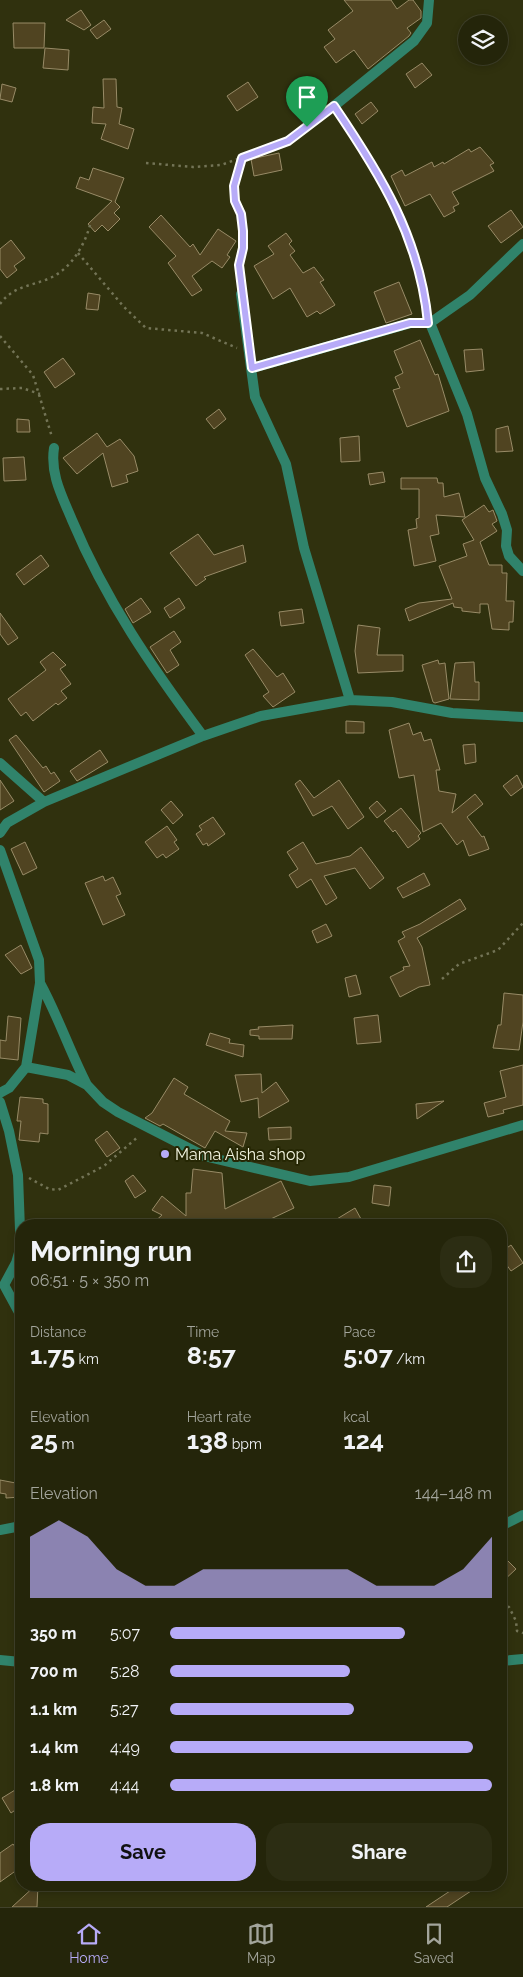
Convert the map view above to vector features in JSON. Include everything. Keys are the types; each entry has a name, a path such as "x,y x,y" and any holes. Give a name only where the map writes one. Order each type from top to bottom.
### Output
{"street":[{"path":"334,106 414,41 426,23 429,0"},
{"path":"252,368 410,323 429,323 470,295 523,244"},
{"path":"242,294 251,353 255,397 286,464 304,548 350,700"},
{"path":"429,323 467,414 485,478 502,514 507,530 506,546 509,556 523,572"},
{"path":"54,448 53,474 99,581 147,660 204,736"},
{"path":"0,833 7,823 44,802 204,736 261,716 350,700 392,702 452,713 522,719"},
{"path":"0,763 44,802"},
{"path":"0,850 39,960 40,982 26,1067 9,1088 0,1093"},
{"path":"40,982 88,1085 103,1102 147,1128 204,1156 310,1181 349,1177 523,1125"},
{"path":"26,1067 61,1073 88,1085"},
{"path":"0,1102 10,1131 18,1175 19,1219"},
{"path":"15,1265 4,1285 15,1305"},
{"path":"507,1523 523,1515"},
{"path":"0,1530 15,1527"},
{"path":"507,1660 523,1658"},
{"path":"0,1660 15,1661"}],"path":[{"path":"146,163 210,167 242,158 288,141 334,106 382,178 401,216 423,289 429,323"},
{"path":"242,158 234,186 235,201 241,214 243,231 243,248 239,265 242,294"},
{"path":"0,304 5,297 16,290 60,273 78,253 86,239 90,225"},
{"path":"78,253 124,307 146,328 202,333 251,353"},
{"path":"0,336 33,375 54,448"},
{"path":"0,389 22,388 40,394"},
{"path":"442,979 459,964 498,950 523,923"},
{"path":"18,1175 27,1177 48,1189 58,1190 104,1166 147,1128"},
{"path":"507,1607 509,1607 516,1621 517,1631 523,1633"}],"building":[{"path":"344,0 391,0 397,9 409,0 413,0 421,11 421,18 407,28 411,33 409,36 368,69 354,50 336,63 324,47 335,39 328,30 353,11"},
{"path":"81,10 91,25 84,30 66,20"},
{"path":"104,20 111,29 97,39 90,30"},
{"path":"13,23 45,23 44,48 14,48"},
{"path":"45,48 69,50 68,70 43,68"},
{"path":"422,63 432,75 415,88 406,74"},
{"path":"303,78 314,93 299,104 288,89"},
{"path":"103,79 116,79 117,107 122,108 119,124 134,129 128,149 101,139 106,124 92,123 93,107 104,108"},
{"path":"248,82 258,97 237,111 227,96"},
{"path":"2,84 16,88 12,102 0,99"},
{"path":"371,102 378,111 362,124 355,114"},
{"path":"480,147 494,163 490,165 494,171 452,192 459,204 453,207 455,211 444,217 430,194 405,206 391,176 402,170 405,176 432,162 434,167 443,162 444,164 469,149 471,152"},
{"path":"279,153 282,170 254,176 251,159"},
{"path":"93,168 124,178 115,202 120,207 114,213 120,219 108,231 102,225 95,232 88,224 112,201 76,188 80,177 89,180"},
{"path":"511,210 523,227 501,243 488,226"},
{"path":"161,215 190,247 193,244 200,255 218,229 236,241 227,255 230,257 222,268 212,261 192,276 202,290 192,296 168,263 176,256 149,227"},
{"path":"286,233 292,241 289,244 295,251 290,255 303,273 314,267 324,280 320,282 335,305 320,314 317,311 307,317 290,288 273,299 254,266 274,254 268,246"},
{"path":"11,240 25,258 14,266 17,270 7,278 0,269 0,249"},
{"path":"399,282 412,314 386,323 374,292"},
{"path":"88,293 100,295 98,310 86,309"},
{"path":"420,340 435,375 438,374 449,411 407,427 393,390 400,388 395,377 403,373 394,351"},
{"path":"482,349 484,370 466,372 464,350"},
{"path":"63,358 75,374 55,388 44,372"},
{"path":"219,409 226,419 214,429 206,419"},
{"path":"17,419 29,420 30,432 17,432"},
{"path":"508,426 513,451 496,452 496,429"},
{"path":"97,433 107,447 120,439 134,456 138,471 126,475 128,482 112,487 103,453 77,474 63,458"},
{"path":"359,436 360,461 341,462 340,438"},
{"path":"24,457 26,480 4,481 3,458"},
{"path":"383,472 385,482 370,485 368,474"},
{"path":"401,478 437,478 438,483 443,483 444,497 459,493 465,517 436,515 439,534 430,536 436,561 414,566 408,530 417,528 419,489 401,489"},
{"path":"484,505 489,512 493,510 497,521 492,524 497,531 480,542 489,565 502,565 502,573 507,573 506,601 514,601 513,622 509,622 509,630 492,629 488,604 480,604 480,613 462,611 462,608 454,607 453,603 409,621 405,609 419,603 452,599 439,566 467,556 463,544 474,540 462,520"},
{"path":"198,534 214,555 243,545 246,562 204,577 206,579 196,586 170,553"},
{"path":"41,555 49,566 24,585 16,574"},
{"path":"141,598 151,612 133,623 125,609"},
{"path":"179,598 185,608 170,618 164,608"},
{"path":"302,609 304,623 281,626 279,612"},
{"path":"0,613 18,638 8,645 0,634"},
{"path":"358,625 380,628 377,655 403,655 403,671 358,673 355,651"},
{"path":"174,631 181,642 170,650 179,665 167,673 150,647"},
{"path":"253,649 277,677 283,673 295,692 273,707 263,696 269,692 245,655"},
{"path":"53,652 66,665 60,669 71,684 61,691 67,698 58,705 56,703 33,721 26,712 21,716 8,699 46,670 40,662"},
{"path":"438,660 439,664 445,663 449,699 435,703 433,702 422,665"},
{"path":"474,662 475,682 479,682 479,700 450,699 455,663"},
{"path":"346,721 364,722 364,733 346,733"},
{"path":"409,723 413,735 421,732 424,741 431,739 440,770 436,770 439,791 456,794 452,813 475,794 483,804 467,817 482,837 484,836 489,849 469,856 463,840 457,845 441,823 423,832 414,775 399,778 389,730"},
{"path":"16,735 43,768 46,766 51,774 54,772 60,781 44,792 9,740"},
{"path":"475,744 476,762 465,764 463,745"},
{"path":"100,750 108,762 77,781 70,771"},
{"path":"517,775 523,787 511,796 503,786"},
{"path":"0,780 14,801 0,810"},
{"path":"300,780 314,798 339,780 364,817 348,829 332,806 313,816 295,784"},
{"path":"171,801 183,815 173,824 161,810"},
{"path":"377,801 386,811 377,818 369,808"},
{"path":"401,808 421,833 418,836 420,839 408,848 395,830 393,832 384,821"},
{"path":"213,817 225,834 208,846 207,843 203,845 196,834 202,830 199,826"},
{"path":"167,826 177,840 174,842 179,849 166,858 163,854 157,858 145,842"},
{"path":"25,842 37,868 23,875 11,849"},
{"path":"303,842 316,864 350,856 361,847 384,878 370,889 355,868 324,876 337,898 326,905 311,879 297,888 289,875 298,869 287,852"},
{"path":"424,873 430,885 403,898 397,888"},
{"path":"103,876 105,881 113,877 121,894 116,896 125,915 103,925 85,883"},
{"path":"460,899 466,909 417,938 422,947 430,985 419,987 400,997 390,977 404,970 403,967 410,966 398,941 405,937 402,932 420,924"},
{"path":"326,924 332,936 317,943 312,931"},
{"path":"21,945 32,968 21,974 5,955"},
{"path":"356,975 361,994 349,997 345,978"},
{"path":"504,993 523,995 523,1022 519,1050 493,1048 498,1025 501,1025"},
{"path":"378,1015 381,1042 357,1044 354,1018"},
{"path":"8,1016 21,1018 18,1060 0,1058 0,1040 6,1041"},
{"path":"293,1025 292,1039 259,1039 259,1036 250,1035 250,1030 259,1029 258,1027"},
{"path":"210,1033 230,1039 229,1043 244,1045 243,1057 206,1045"},
{"path":"523,1065 523,1105 503,1110 504,1113 488,1117 484,1103 506,1097 500,1071"},
{"path":"261,1074 262,1093 276,1082 289,1101 259,1118 258,1098 241,1102 235,1075"},
{"path":"174,1078 188,1087 184,1094 230,1121 225,1131 247,1133 243,1147 215,1131 205,1148 163,1124 160,1126 145,1118 152,1113"},
{"path":"20,1097 43,1099 43,1103 48,1104 48,1134 40,1133 39,1142 19,1140 21,1121 17,1121"},
{"path":"444,1101 417,1119 416,1104"},
{"path":"291,1127 291,1139 269,1140 268,1128"},
{"path":"107,1131 120,1148 107,1157 95,1140"},
{"path":"193,1169 222,1173 225,1209 281,1181 294,1208 271,1219 158,1219 162,1215 152,1210 162,1196 186,1216 186,1193 191,1193"},
{"path":"133,1175 146,1191 135,1198 125,1181"},
{"path":"374,1185 391,1187 389,1206 372,1203"},
{"path":"355,1208 361,1219 337,1219"},
{"path":"511,1245 523,1263 511,1271 507,1265 507,1248"},
{"path":"0,1480 15,1483 15,1497 6,1498 6,1494 0,1493"},
{"path":"507,1560 516,1569 507,1577"},
{"path":"15,1790 15,1810 11,1813 2,1798"},
{"path":"13,1844 15,1847 15,1871 0,1882 0,1853"},
{"path":"29,1891 38,1891 37,1907 12,1907"},
{"path":"450,1891 471,1891 447,1907 426,1907"}],"place":[{"name":"Mama Aisha shop","path":"165,1154"}],"route":[{"path":"334,106 382,178 401,216 423,289 428,323 410,323 335,344 306,355 252,368 239,265 243,248 243,231 241,214 235,201 234,186 242,158 259,150 288,141 307,127 334,106"}]}
